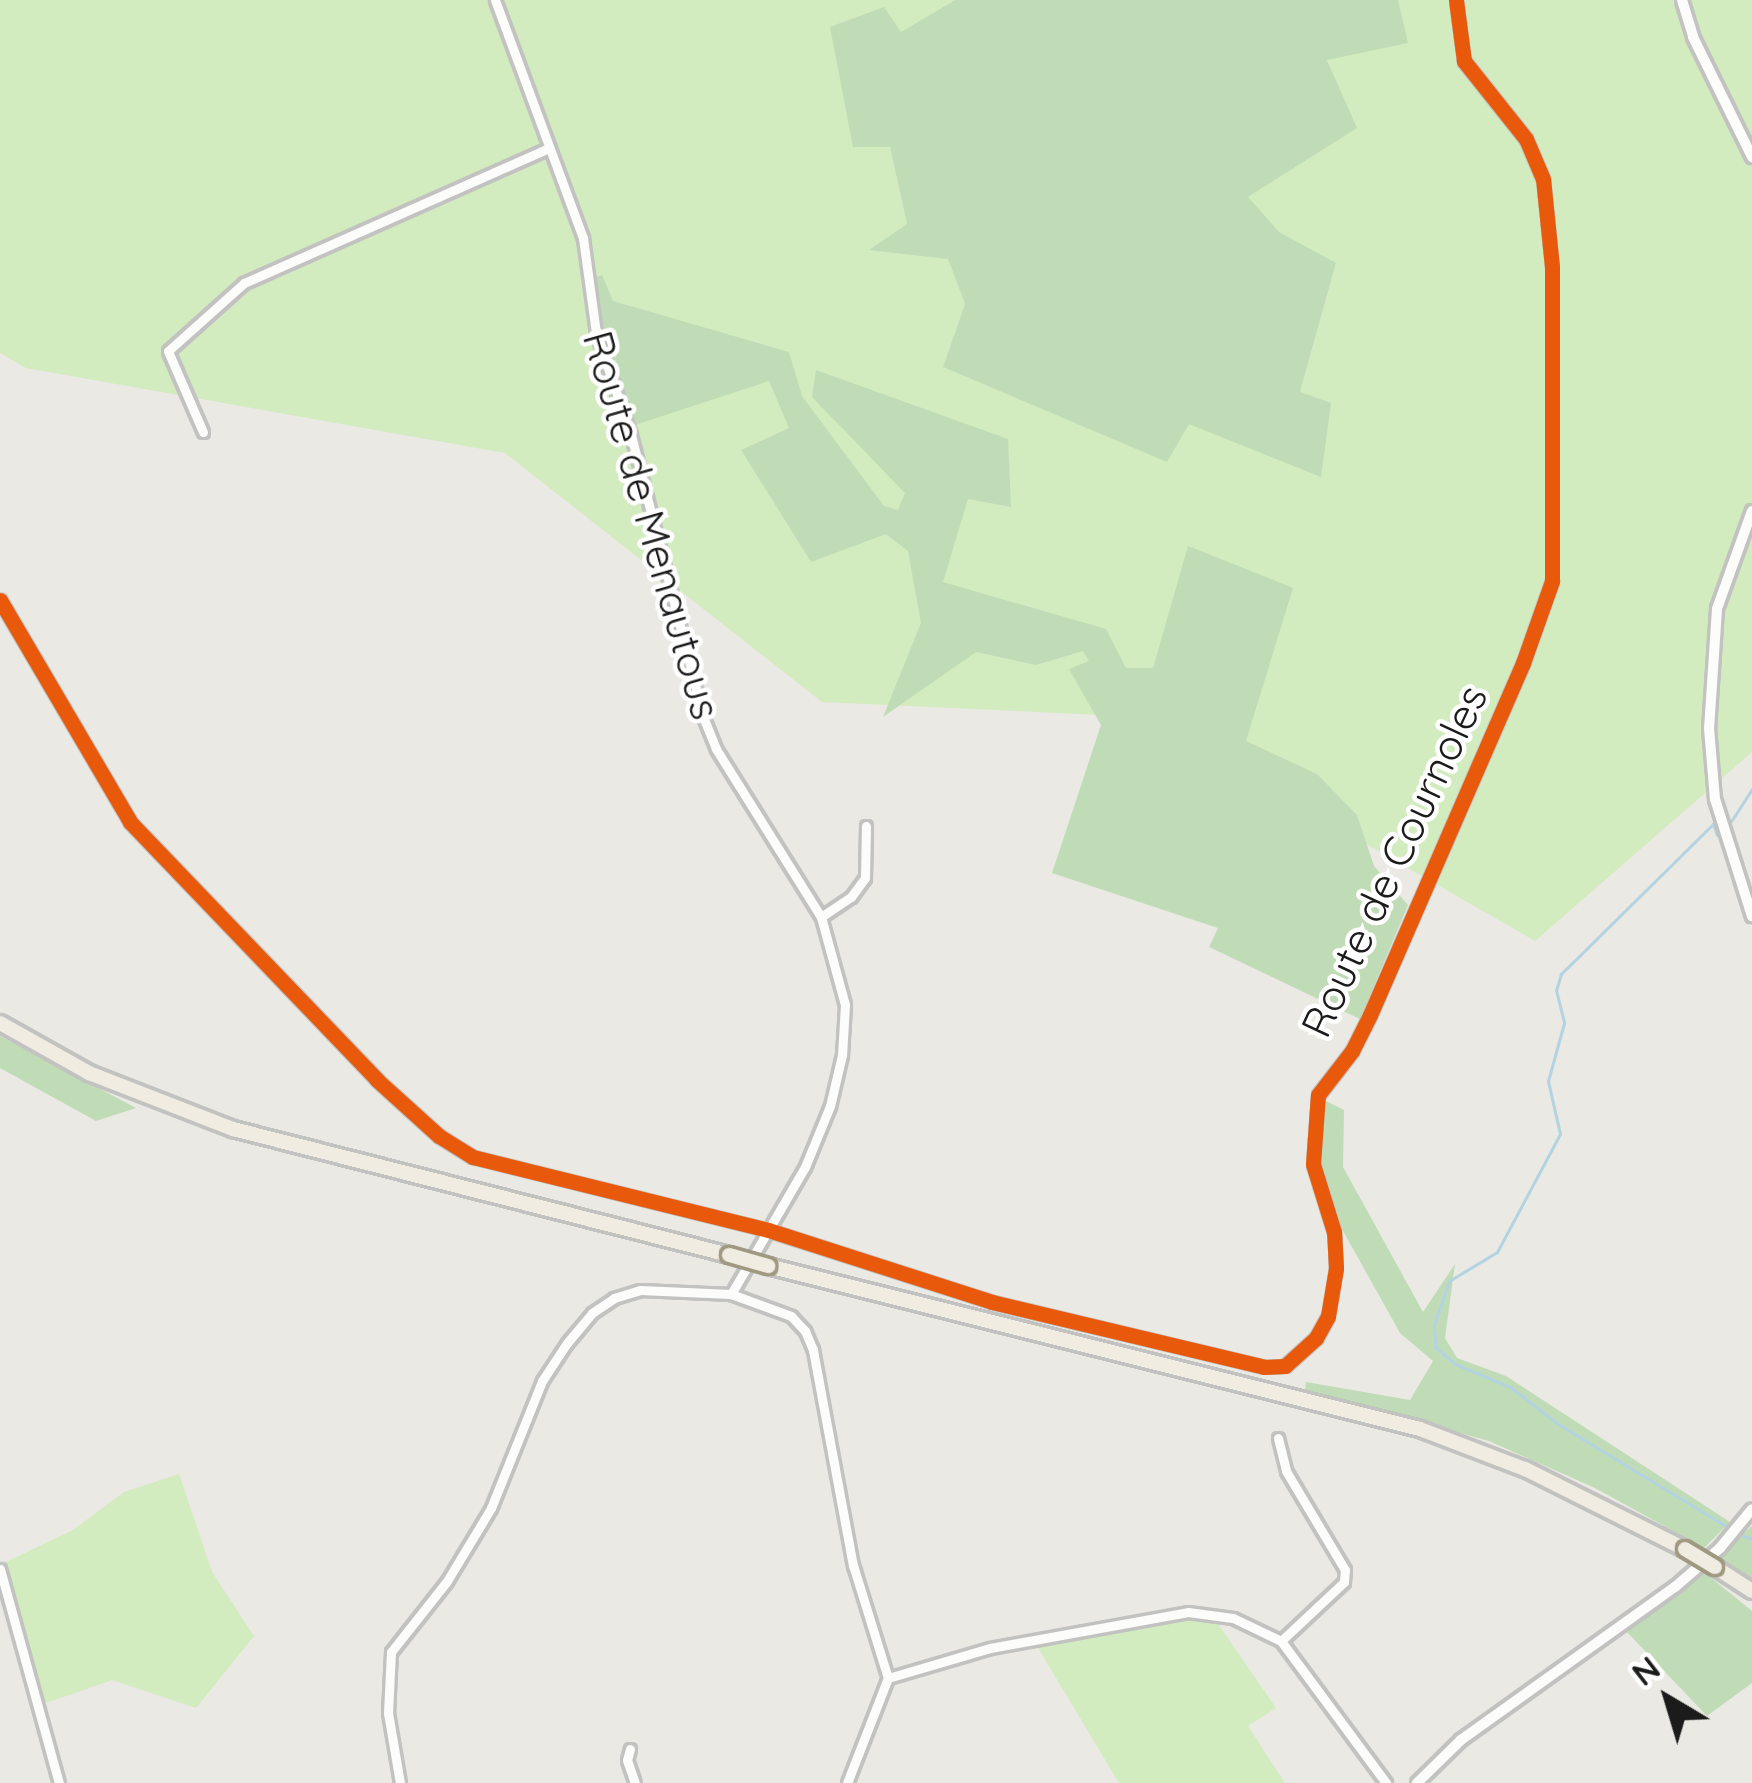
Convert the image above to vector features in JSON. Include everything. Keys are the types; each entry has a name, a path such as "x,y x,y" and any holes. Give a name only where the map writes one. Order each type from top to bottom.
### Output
{"main road":[{"path":"0,1023 89,1073 233,1129 1420,1429 1525,1469 1685,1550 1752,1592"}],"street":[{"name":"Route de Menautous","path":"495,0 583,238 596,332 631,435 704,718 716,749 821,917 845,1004 842,1054 830,1106 805,1167 731,1294"},
{"name":"Route de Cournoles","path":"0,600 130,821 377,1080 439,1136 472,1157 768,1230 992,1302 1264,1367 1285,1366 1316,1338 1328,1316 1336,1268 1334,1232 1313,1164 1318,1095 1352,1052 1370,1015 1523,663 1552,580 1552,267 1543,179 1526,139 1464,61 1456,0"},
{"path":"1682,0 1693,37 1752,157"},
{"path":"203,433 168,351 244,283 548,148"},
{"path":"1752,511 1717,609 1709,728 1715,799 1752,916"},
{"path":"821,917 851,897 865,878 866,826"},
{"path":"400,1783 387,1698 391,1652 470,1544 542,1381 567,1343 614,1298 640,1290 731,1294 791,1316 805,1331 813,1350 854,1564 888,1678 847,1783"},
{"path":"1278,1438 1286,1471 1345,1570 1344,1582 1281,1641"},
{"path":"1417,1783 1461,1740 1675,1587 1720,1548 1752,1509"},
{"path":"0,1569 59,1783"},
{"path":"888,1678 990,1648 1188,1612 1233,1618 1281,1641 1386,1783"},
{"path":"630,1749 635,1783"}],"green space":[{"path":"0,0 955,0 900,33 890,146 907,225 872,249 948,259 965,304 943,367 1167,461 1189,423 1321,476 1300,392 1336,264 1279,232 1247,197 1356,128 1327,59 1407,43 1398,0 1752,0 1752,752 1535,941 1145,717 822,702 505,453 26,368 0,353"},
{"path":"955,0 1398,0 1408,43 1327,60 1357,128 1248,197 1279,232 1336,263 1300,392 1331,403 1321,477 1189,424 1167,462 943,367 965,304 948,259 869,250 907,224 890,147 853,147 830,27 884,7 901,32"},
{"path":"602,275 613,301 789,352 802,396 884,506 898,510 905,493 812,397 816,370 1008,439 1011,507 968,499 943,582 1106,629 1126,668 1153,668 1188,546 1293,588 1246,741 1317,774 1357,815 1374,866 1408,905 1360,1019 1209,947 1218,928 1052,873 1101,725 1069,669 1089,661 1083,651 1036,665 976,652 883,717 921,623 908,551 886,534 811,562 741,450 789,428 769,381 635,425 601,329 592,279"},
{"path":"0,1036 136,1108 96,1121 0,1068"},
{"path":"1326,1101 1344,1110 1343,1167 1423,1312 1455,1264 1445,1338 1457,1358 1506,1376 1730,1522 1704,1548 1595,1488 1489,1441 1305,1390 1306,1382 1410,1400 1433,1361 1400,1333 1333,1213 1317,1160"},
{"path":"179,1474 212,1572 254,1636 196,1708 112,1680 43,1704 4,1563 73,1530 124,1492"},
{"path":"1752,1526 1752,1581 1714,1557"},
{"path":"1704,1572 1752,1611 1752,1683 1707,1716 1627,1632"},
{"path":"1181,1621 1216,1621 1276,1708 1248,1726 1285,1783 1119,1783 1037,1646"}],"waterway":[{"path":"1728,826 1752,789"},
{"path":"1720,832 1717,835 1713,824 1561,974 1556,990 1564,1023 1548,1081 1560,1134 1497,1252 1449,1281 1434,1325 1435,1347 1455,1364 1510,1387 1558,1424 1731,1529"},
{"path":"1739,1534 1752,1539"}],"cycle path":[{"path":"0,600 130,822 377,1080 439,1136 473,1157 768,1230 992,1302 1264,1367 1285,1366 1316,1338 1328,1316 1336,1268 1334,1232 1313,1164 1318,1095 1352,1051 1370,1015 1523,663 1552,581 1552,267 1543,179 1526,139 1464,61 1456,0"}]}
